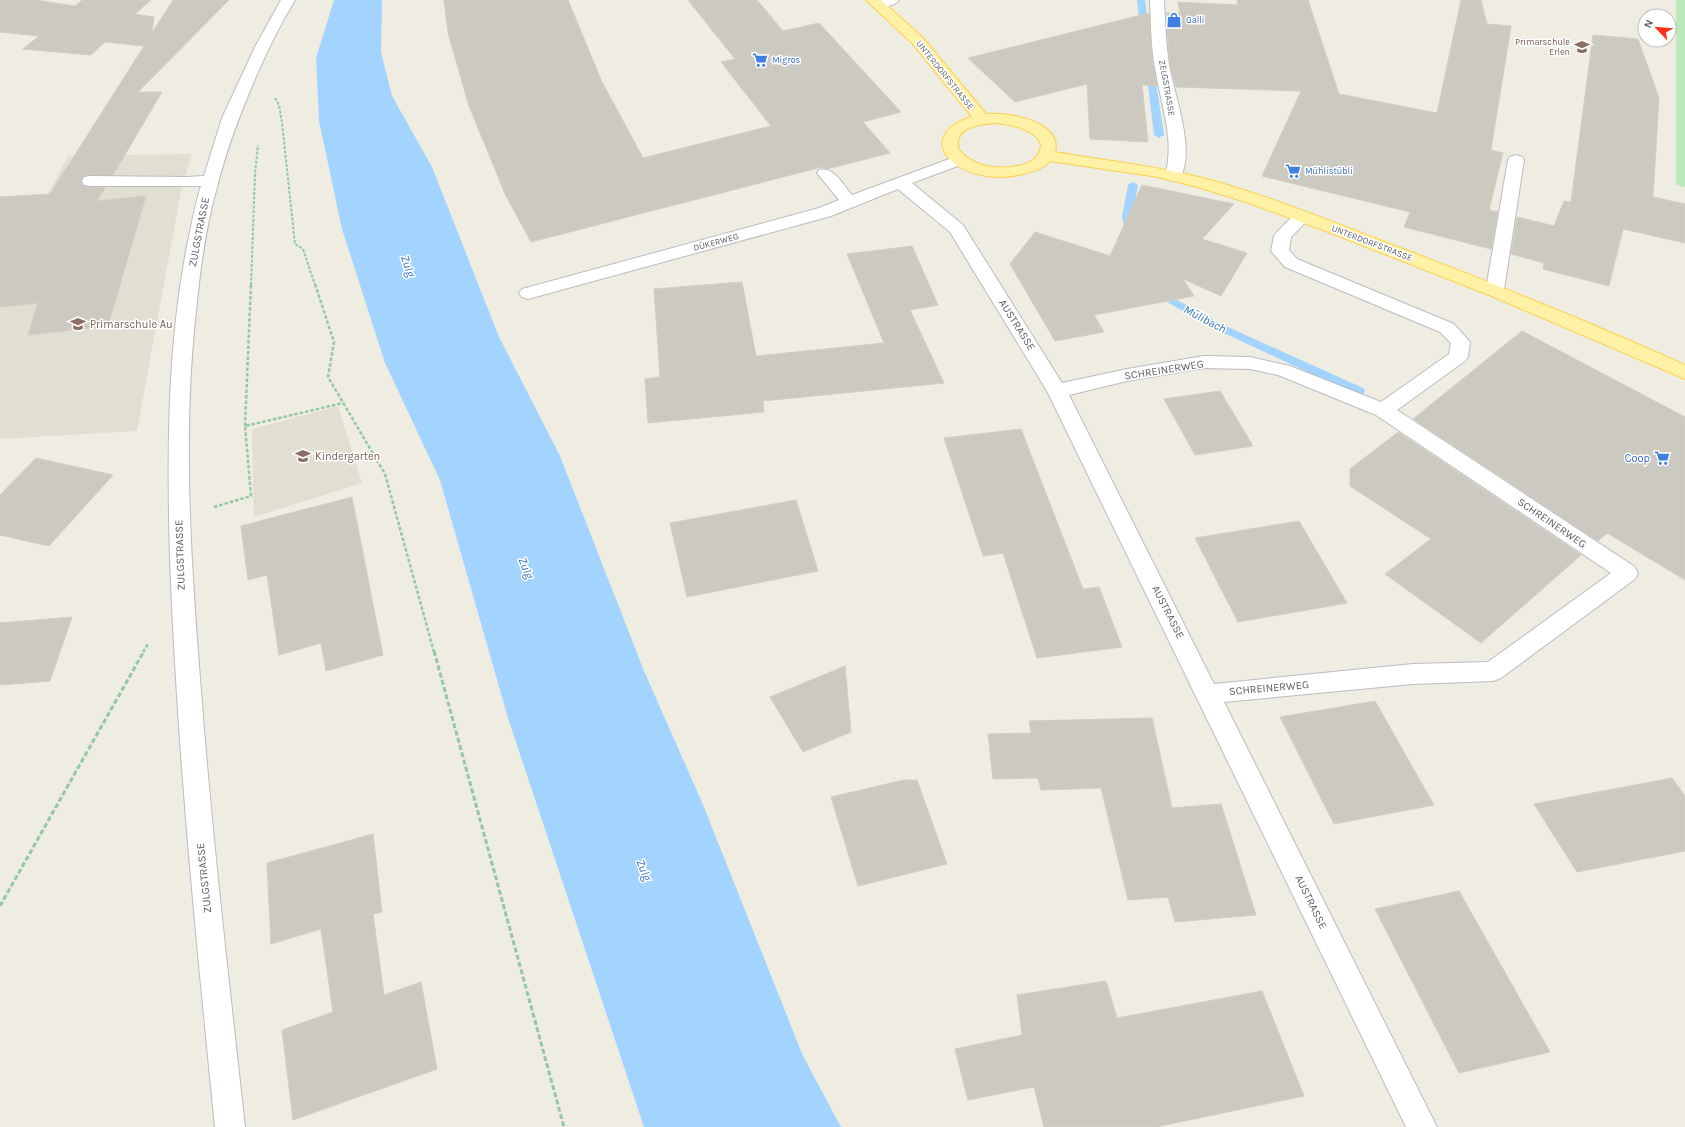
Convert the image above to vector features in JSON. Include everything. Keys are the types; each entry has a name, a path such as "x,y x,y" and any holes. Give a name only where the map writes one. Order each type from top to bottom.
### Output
{"main road":[{"name":"UNTERDORFSTRASSE","path":"881,1 918,41 982,119"},
{"path":"982,119 1009,119 1033,127 1042,133 1047,140 1048,148 1046,155 1040,162 1031,167 1007,172 981,169 960,160 952,152 949,143 951,135 958,128 969,122 982,119"},
{"name":"UNTERDORFSTRASSE","path":"1046,155 1173,176 1225,190 1302,216 1495,289 1605,336 1685,373"}],"street":[{"name":"ZULGSTRASSE","path":"230,1127 202,856 190,710 179,517 179,421 184,335 196,239 210,180 220,145 243,85 288,0"},
{"name":"ZELGSTRASSE","path":"1157,0 1163,72 1178,148 1177,165 1173,176"},
{"path":"900,182 960,160"},
{"path":"1495,289 1516,160"},
{"path":"825,173 849,202"},
{"path":"90,181 186,182 210,180"},
{"name":"DÜKERWEG","path":"528,293 825,212 900,182"},
{"name":"AUSTRASSE","path":"900,182 958,229 1057,391 1209,694 1422,1127"},
{"path":"1302,216 1283,236 1280,251 1291,263 1447,328 1461,342 1458,357 1383,410"},
{"name":"SCHREINERWEG","path":"1057,391 1204,362 1250,363 1283,370 1383,410 1627,573 1493,670 1413,674 1209,694"}],"path":[{"path":"273,95 279,105 282,123 295,244 303,249 334,342 328,377 384,474 564,1127"},
{"path":"209,508 251,496 245,426 255,174 258,138"},
{"path":"245,426 343,403"},
{"path":"0,906 149,643"}],"shaded area":[{"name":"Primarschule Au","path":"192,154 181,191 137,431 0,439 0,217 37,215 68,156"},
{"name":"Kindergarten","path":"338,406 362,483 254,517 252,429"}],"green space":[{"path":"1676,0 1685,0 1685,187 1676,185"}],"water":[{"name":"Zulg","path":"334,0 382,0 381,52 392,96 432,167 499,337 560,456 644,671 701,800 803,1056 841,1127 644,1127 508,718 440,480 385,363 342,229 319,121 316,58"}],"building":[{"path":"0,0 35,0 75,6 82,0 151,0 135,14 154,17 152,33 173,0 229,0 138,92 162,92 113,175 84,176 81,180 84,186 105,188 97,201 146,196 108,326 28,335 38,303 0,307 0,197 50,194 144,46 105,42 91,55 23,49 39,36 0,32"},
{"path":"444,0 568,0 602,82 643,158 771,126 721,62 735,59 688,0 757,0 783,31 819,23 901,112 863,122 890,153 827,169 822,167 531,242 506,196 469,106 448,33"},
{"path":"1237,0 1308,0 1339,94 1437,113 1461,0 1481,0 1487,24 1511,26 1491,150 1503,153 1489,210 1498,212 1491,249 1404,227 1410,212 1262,176 1301,91 1176,87 1170,65 1166,13 1180,13 1178,2 1238,5"},
{"path":"1149,13 1152,55 1157,86 1142,85 1148,142 1090,139 1087,84 1015,102 968,58"},
{"path":"1593,35 1637,39 1637,48 1641,48 1659,98 1653,197 1685,204 1685,243 1623,229 1609,286 1543,269 1544,263 1511,254 1517,217 1554,226 1564,201 1571,202"},
{"path":"1142,185 1234,204 1202,239 1247,253 1221,296 1183,279 1194,296 1094,315 1104,332 1055,341 1010,264 1035,232 1110,256"},
{"path":"912,246 938,305 910,310 944,383 763,401 764,412 648,423 645,379 660,377 654,289 742,282 756,356 884,343 847,254"},
{"path":"1522,331 1685,417 1685,580 1607,533 1598,541 1413,419"},
{"path":"1220,391 1253,446 1195,455 1164,399"},
{"path":"1021,429 1083,589 1099,587 1122,647 1037,658 1003,553 983,556 944,438"},
{"path":"1398,432 1581,555 1481,643 1385,574 1431,539 1350,486 1350,469"},
{"path":"36,458 113,475 49,546 0,535 0,495"},
{"path":"352,497 383,655 326,671 321,643 279,655 267,575 248,580 241,526"},
{"path":"796,500 818,571 687,597 670,523"},
{"path":"1299,521 1347,603 1238,622 1195,538"},
{"path":"72,617 50,681 0,685 0,623"},
{"path":"845,666 851,732 803,752 770,697"},
{"path":"1375,701 1434,805 1334,824 1280,717"},
{"path":"1152,718 1172,808 1221,804 1256,915 1175,922 1168,897 1128,900 1101,788 1041,790 1038,778 993,779 988,734 1031,733 1029,721"},
{"path":"1672,778 1685,796 1685,851 1577,872 1534,804"},
{"path":"904,780 917,780 947,864 858,886 831,797"},
{"path":"373,834 382,912 373,914 384,995 421,982 437,1069 293,1120 282,1030 333,1012 321,929 271,944 267,863"},
{"path":"1459,891 1550,1052 1459,1073 1375,909"},
{"path":"1106,981 1117,1018 1262,991 1304,1096 1156,1127 1044,1127 1034,1087 968,1100 955,1049 1022,1035 1017,995"}],"waterway":[{"name":"Mülibach","path":"1141,0 1145,32"},
{"name":"Mülibach","path":"1150,69 1159,135"},
{"name":"Mülibach","path":"1131,234 1127,217 1133,185"},
{"name":"Mülibach","path":"1157,292 1215,325 1359,391"}],"place":[{"name":"Galli","path":"1174,20"},
{"name":"Primarschule Erlen","path":"1582,47"},
{"name":"Migros","path":"760,60"},
{"name":"Mühlistübli","path":"1293,171"},
{"name":"Primarschule Au","path":"78,324"},
{"name":"Kindergarten","path":"303,456"},
{"name":"Coop","path":"1662,458"}]}
